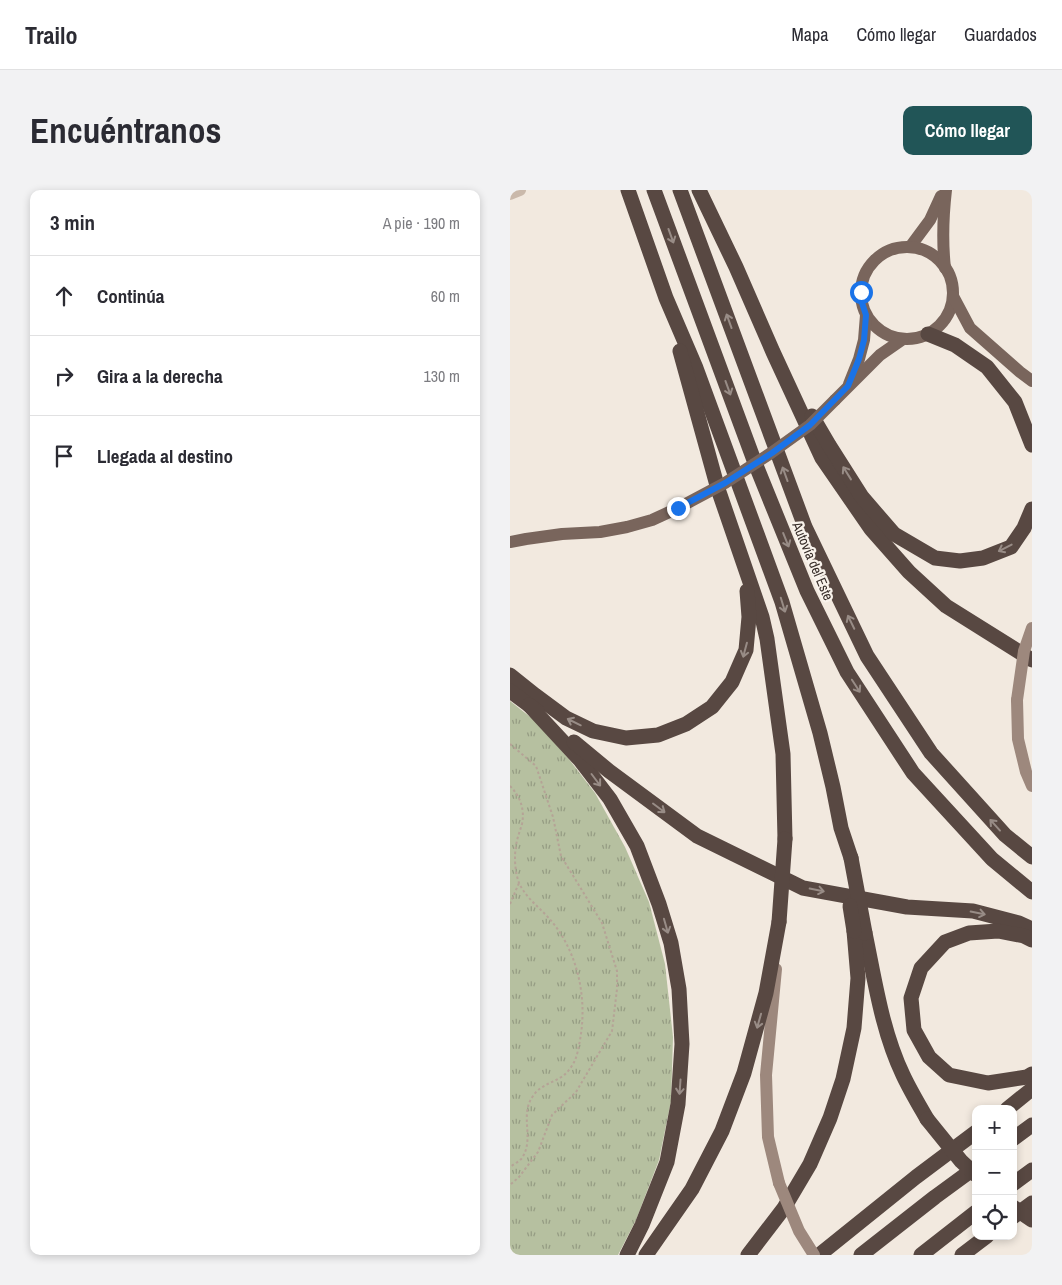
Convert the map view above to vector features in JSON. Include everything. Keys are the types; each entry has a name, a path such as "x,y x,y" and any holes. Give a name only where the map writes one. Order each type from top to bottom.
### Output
{"highway":[{"path":"628,190 666,298 696,368 782,602 820,733 833,787 860,932 886,1030 902,1074 927,1119 961,1161 972,1171"},
{"name":"Autovía del Este","path":"654,190 755,463 806,591 847,672 913,773 992,860 1032,892"},
{"name":"Autovía del Este","path":"680,190 805,527 868,656 931,754 1005,835 1032,857"},
{"path":"700,190 822,458 871,529 909,572 946,606 1032,660"},
{"path":"646,1255 692,1189 722,1131 744,1073 766,993 779,922 785,839 783,754 767,639 762,617 718,490 666,298"},
{"path":"928,334 956,345 986,367 1016,402 1032,445"},
{"path":"773,352 784,366 862,497 894,534 935,558 960,561 983,558 1011,547 1024,528 1032,510"},
{"path":"510,675 566,718 593,731 626,738 658,735 686,724 712,707 732,682 746,650 749,617 744,567"},
{"path":"510,691 529,704 609,770 698,836 804,888 907,908 973,911 1018,922 1032,929"},
{"path":"529,704 580,760 610,799 637,846 659,904 671,943 680,989 682,1044 678,1104 667,1162 642,1226 627,1255"},
{"path":"1032,940 1024,936 998,931 969,933 945,942 921,968 911,998 914,1030 929,1057 949,1074 988,1083 1027,1077 1032,1074"},
{"path":"748,1255 784,1208 810,1164 830,1118 843,1079 854,1028 860,932"},
{"path":"1011,1105 1032,1089"},
{"path":"1017,1136 1032,1125"},
{"path":"819,1255 916,1177 972,1135"},
{"path":"861,1255 972,1169"},
{"path":"1017,1181 1032,1170"},
{"path":"1017,1214 1032,1203"},
{"path":"1017,1210 1032,1220"},
{"path":"921,1255 972,1215"},
{"path":"962,1255 982,1240"}],"main road":[{"path":"910,247 930,220 945,190"},
{"path":"945,190 943,215 945,268"},
{"path":"910,247 924,250 936,257 945,268 952,282 953,296 948,314 939,326 928,334 914,339 890,336 873,325 866,315 861,292 863,279 866,270 881,255 896,248 910,247"},
{"path":"953,296 970,328 1032,381"},
{"path":"848,386 859,359 864,340 866,315"},
{"path":"510,542 562,534 600,532 627,527 652,520 678,508 725,483 772,453 810,425 880,355 903,339"}],"street":[{"path":"510,194 520,190"},
{"path":"1020,372 1032,389"},
{"path":"1032,628 1024,651 1017,700 1018,739 1026,772 1032,786"},
{"path":"779,922 766,1075 768,1137 779,1183 799,1231 814,1255"}],"path":[{"path":"510,744 536,766 554,818 561,856 602,922 617,971 612,1031 576,1092 552,1115 538,1152 519,1178 510,1185"},
{"path":"510,786 522,803 522,822 516,845 515,864 519,883 533,903 553,923 564,939 575,964 581,987 583,1011 581,1036 576,1060 565,1075 543,1086 532,1096 526,1113 528,1140 522,1158 510,1167"},
{"path":"510,904 519,883"}],"green space":[{"path":"510,701 534,720 568,758 595,793 625,847 649,902 665,964 673,1037 671,1101 659,1160 636,1220 618,1255 510,1255"}],"route":[{"path":"678,508 725,483 772,453 810,425 848,386 859,359 864,340 866,315 861,292"}]}
